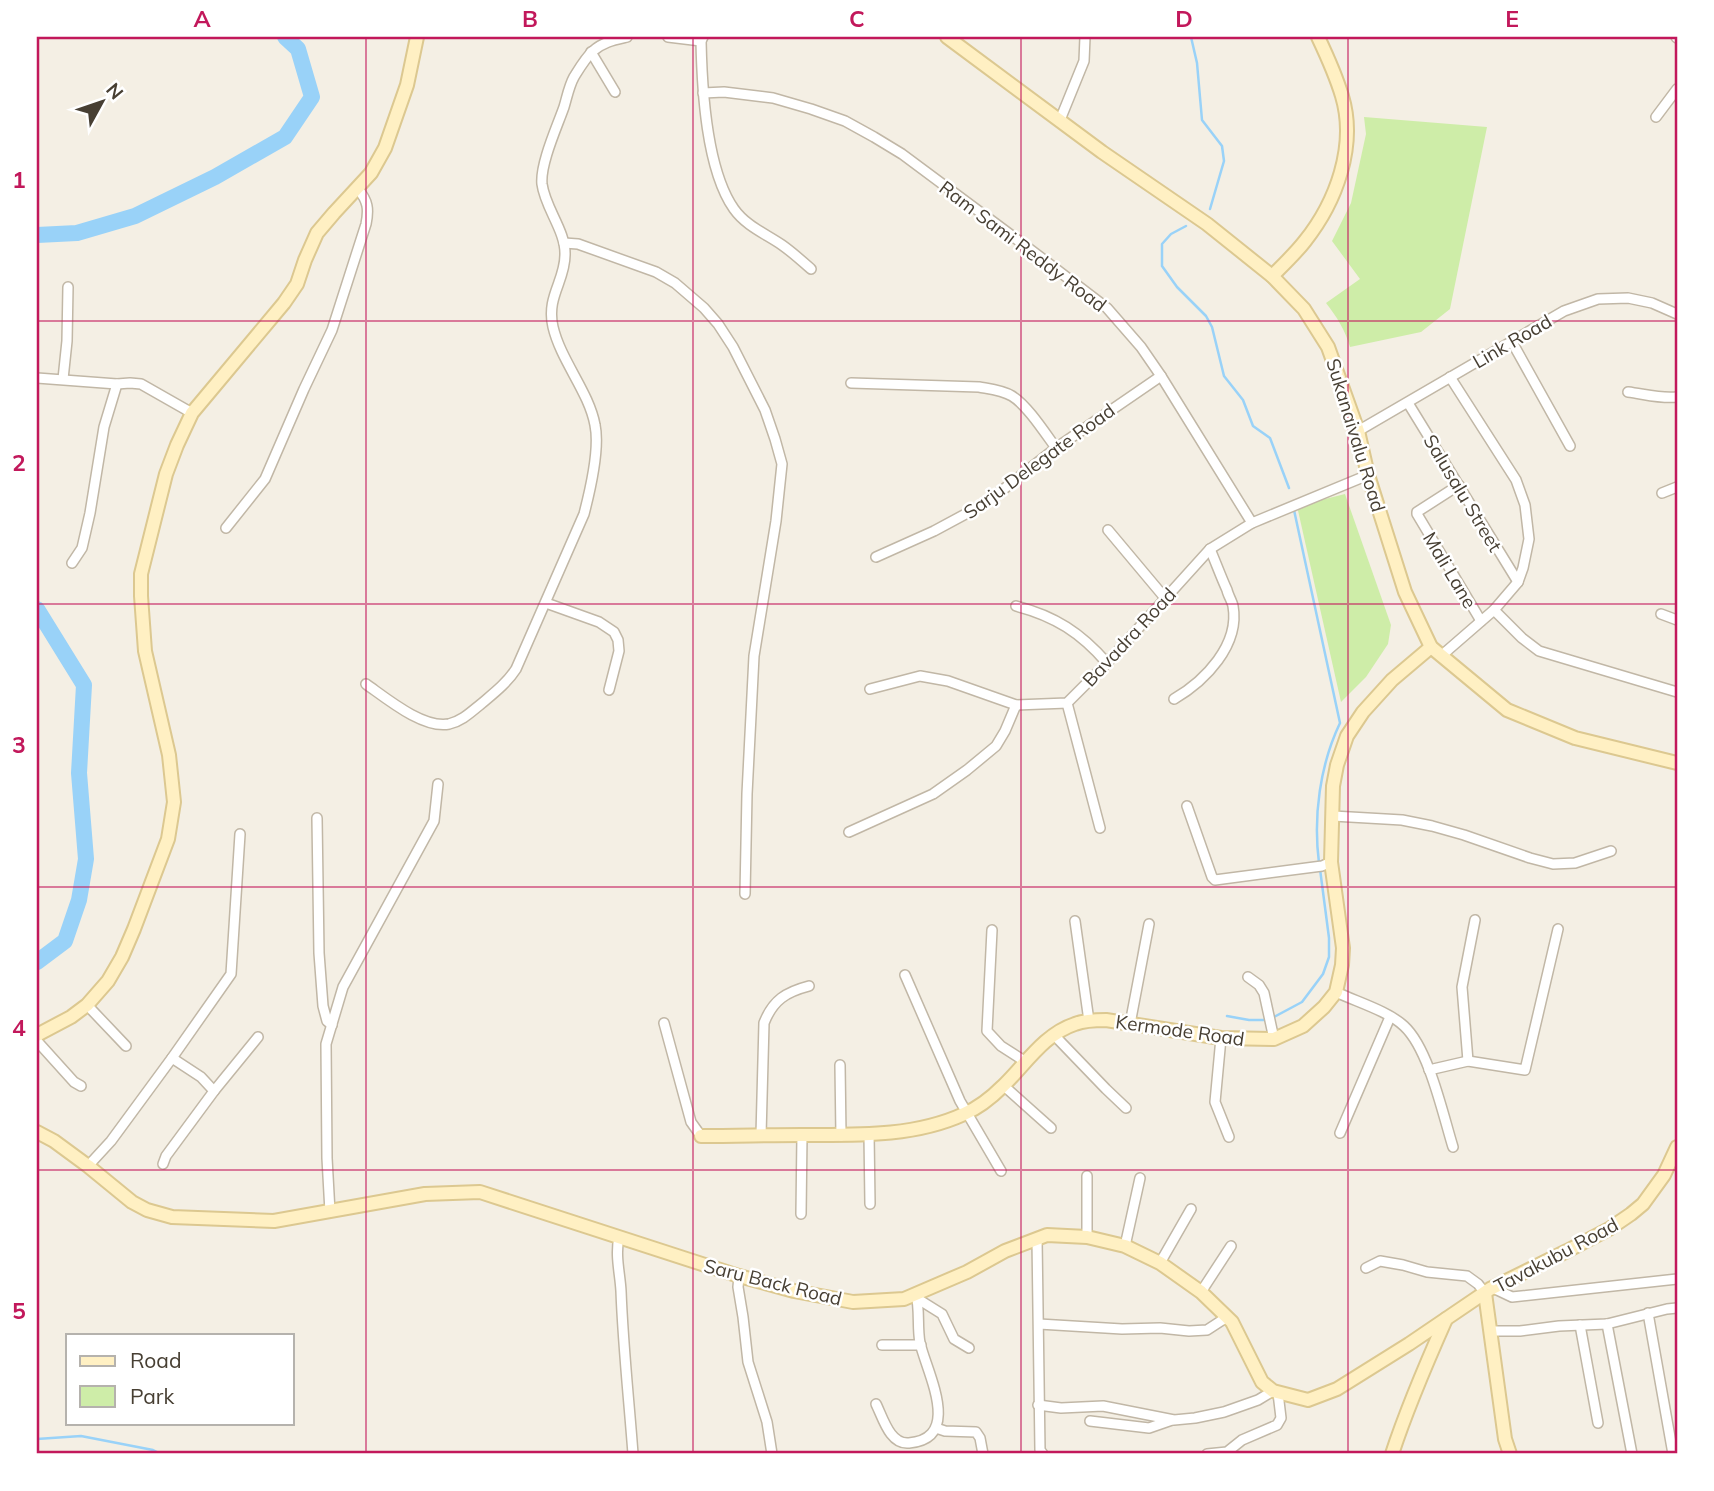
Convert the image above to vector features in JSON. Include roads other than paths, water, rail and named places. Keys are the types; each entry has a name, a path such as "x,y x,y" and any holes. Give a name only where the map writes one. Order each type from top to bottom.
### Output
{"main road":[{"path":"37,1035 87,1005 108,981 122,957 151,885 172,822 174,802 169,755 145,650 141,574 166,474 177,445 192,413 297,284 317,233 371,173 385,148 407,85 417,37"},
{"name":"Sukanaivalu Road","path":"947,37 1102,152 1208,224 1272,276 1304,309 1328,347 1358,431 1368,475 1405,592 1436,652 1507,710 1575,738 1677,763"},
{"path":"1272,276 1304,243 1330,204 1344,158 1347,131 1343,97 1318,37"},
{"path":"1336,992 1343,948 1338,903 1327,864 1337,765 1347,737 1363,712 1392,680 1436,652"},
{"name":"Kermode Road","path":"701,1136 841,1136 914,1130 968,1112 1004,1086 1054,1035 1074,1024 1106,1020 1221,1038 1275,1039 1303,1026 1315,1017 1336,992"},
{"name":"Saru Back Road","path":"37,1132 88,1166 132,1202 147,1210 172,1217 274,1221 389,1199 425,1194 480,1192 739,1276 794,1291 853,1302 917,1296 931,1286 967,1272 1005,1251 1047,1235 1087,1237 1125,1246 1160,1263 1201,1292 1231,1322 1262,1381 1276,1392"},
{"name":"Tavakubu Road","path":"1447,1319 1489,1290 1598,1235 1631,1214 1643,1204 1664,1175 1677,1147"},
{"path":"1489,1290 1490,1331 1505,1439 1510,1454"},
{"path":"1276,1392 1308,1400 1337,1389 1447,1319"},
{"path":"1392,1454 1406,1411 1447,1319"}],"street":[{"path":"366,684 430,723 450,724 463,719 509,680 584,514 597,439 595,424 553,327 553,299 566,254 542,182 573,78 603,40 627,37"},
{"path":"668,37 702,39 704,93 715,165 735,210 751,226 783,246 811,269"},
{"path":"1060,120 1084,61 1085,37"},
{"path":"592,52 615,92"},
{"path":"1656,117 1677,89"},
{"name":"Ram Sami Reddy Road","path":"704,93 724,92 773,98 845,121 902,153 1107,308 1141,347 1161,376 1252,523"},
{"path":"226,528 265,479 332,330 369,211 366,198 358,189"},
{"path":"564,243 578,244 656,272 676,284 704,308 733,347 765,410 782,464 776,521 754,656 745,894"},
{"path":"63,379 68,287"},
{"name":"Link Road","path":"1358,431 1564,311 1598,299 1628,298 1652,303 1677,314"},
{"path":"1512,342 1570,446"},
{"name":"Sarju Delegate Road","path":"876,557 934,531 986,503 1056,448 1161,376"},
{"path":"1436,652 1494,610 1518,582 1524,568 1529,539 1525,505 1516,480 1450,377"},
{"path":"37,378 141,384 192,413"},
{"path":"851,383 999,390 1014,397 1056,448"},
{"path":"72,563 82,548 103,427 117,384"},
{"path":"1628,392 1677,397"},
{"name":"Salusalu Street","path":"1408,403 1518,582"},
{"name":"Bavadra Road","path":"870,689 920,676 948,681 1016,705 1067,703 1210,549 1252,523 1368,475"},
{"name":"Mali Lane","path":"1459,485 1417,512 1481,621"},
{"path":"1662,494 1677,486"},
{"path":"1108,530 1165,598"},
{"path":"1174,699 1209,672 1233,630 1233,606 1210,549"},
{"path":"546,603 599,622 614,632 619,651 609,690"},
{"path":"1016,606 1070,628 1093,646 1107,663"},
{"path":"1494,610 1539,651 1677,692"},
{"path":"1661,614 1677,620"},
{"path":"1067,703 1100,828"},
{"path":"849,832 933,794 967,770 996,746 1016,705"},
{"path":"330,1212 326,1044 343,987 434,821 438,784"},
{"path":"1187,806 1215,880 1327,864"},
{"path":"1333,816 1402,820 1432,826 1553,864 1575,863 1611,851"},
{"path":"317,818 323,1006 327,1021 332,1025"},
{"path":"88,1166 111,1141 231,974 240,835"},
{"path":"1468,1061 1462,987 1475,920"},
{"path":"1075,921 1089,1021"},
{"path":"1130,1024 1149,924"},
{"path":"1429,1070 1468,1061 1525,1070 1558,929"},
{"path":"992,930 987,1031 1002,1046 1026,1062"},
{"path":"905,975 960,1101 1001,1171"},
{"path":"1248,977 1259,985 1264,993 1275,1039"},
{"path":"761,1135 764,1023 768,1011 790,991 808,986"},
{"path":"1336,992 1390,1017 1405,1027 1417,1043 1429,1070 1452,1147"},
{"path":"87,1005 126,1046"},
{"path":"1340,1133 1390,1017"},
{"path":"664,1023 691,1122 701,1136"},
{"path":"1054,1035 1126,1108"},
{"path":"163,1164 166,1156 258,1037"},
{"path":"1221,1038 1215,1102 1229,1137"},
{"path":"37,1041 74,1082 81,1086"},
{"path":"172,1058 201,1077 215,1091"},
{"path":"840,1065 841,1136"},
{"path":"1004,1086 1051,1128"},
{"path":"869,1134 870,1204"},
{"path":"801,1214 802,1135"},
{"path":"1087,1176 1087,1237"},
{"path":"1125,1246 1140,1178"},
{"path":"1160,1263 1191,1209"},
{"path":"619,1237 617,1254 633,1454"},
{"path":"1037,1239 1038,1405 1040,1450 1044,1454"},
{"path":"1201,1292 1231,1246"},
{"path":"1366,1268 1380,1261 1427,1272 1467,1276 1489,1290 1513,1297 1677,1279"},
{"path":"739,1276 738,1287 748,1362 767,1422 772,1454"},
{"path":"876,1404 889,1431 904,1443 925,1439 936,1428 935,1391 918,1330 917,1296"},
{"path":"917,1296 942,1314 954,1339 969,1348"},
{"path":"1490,1331 1607,1324 1677,1308"},
{"path":"1648,1313 1673,1454"},
{"path":"1039,1324 1189,1331 1207,1330 1227,1317"},
{"path":"1607,1324 1632,1454"},
{"path":"1580,1325 1598,1423"},
{"path":"881,1345 921,1345"},
{"path":"1090,1421 1149,1428 1174,1420 1224,1412 1276,1392 1281,1418 1277,1425 1242,1440 1227,1452 1207,1454"},
{"path":"1038,1405 1061,1408 1103,1406 1174,1420"},
{"path":"936,1428 976,1432 981,1438 983,1454"}],"waterway":[{"path":"37,235 77,233 135,216 215,177 285,137 312,97 298,49 285,37"},
{"path":"1191,37 1197,63 1202,120 1222,146 1224,161 1210,209"},
{"path":"1186,226 1171,234 1162,244 1162,266 1177,287 1206,316 1212,327 1224,376 1243,400 1253,426 1270,438 1289,488"},
{"path":"1294,510 1340,723 1327,756 1320,791 1317,827 1319,863"},
{"path":"37,609 84,685 79,773 86,859 79,900 65,941 37,962"},
{"path":"1272,1018 1302,1002 1323,974 1329,957 1320,869"},
{"path":"1227,1016 1267,1020"},
{"path":"37,1439 81,1436 153,1450 161,1454"}]}
